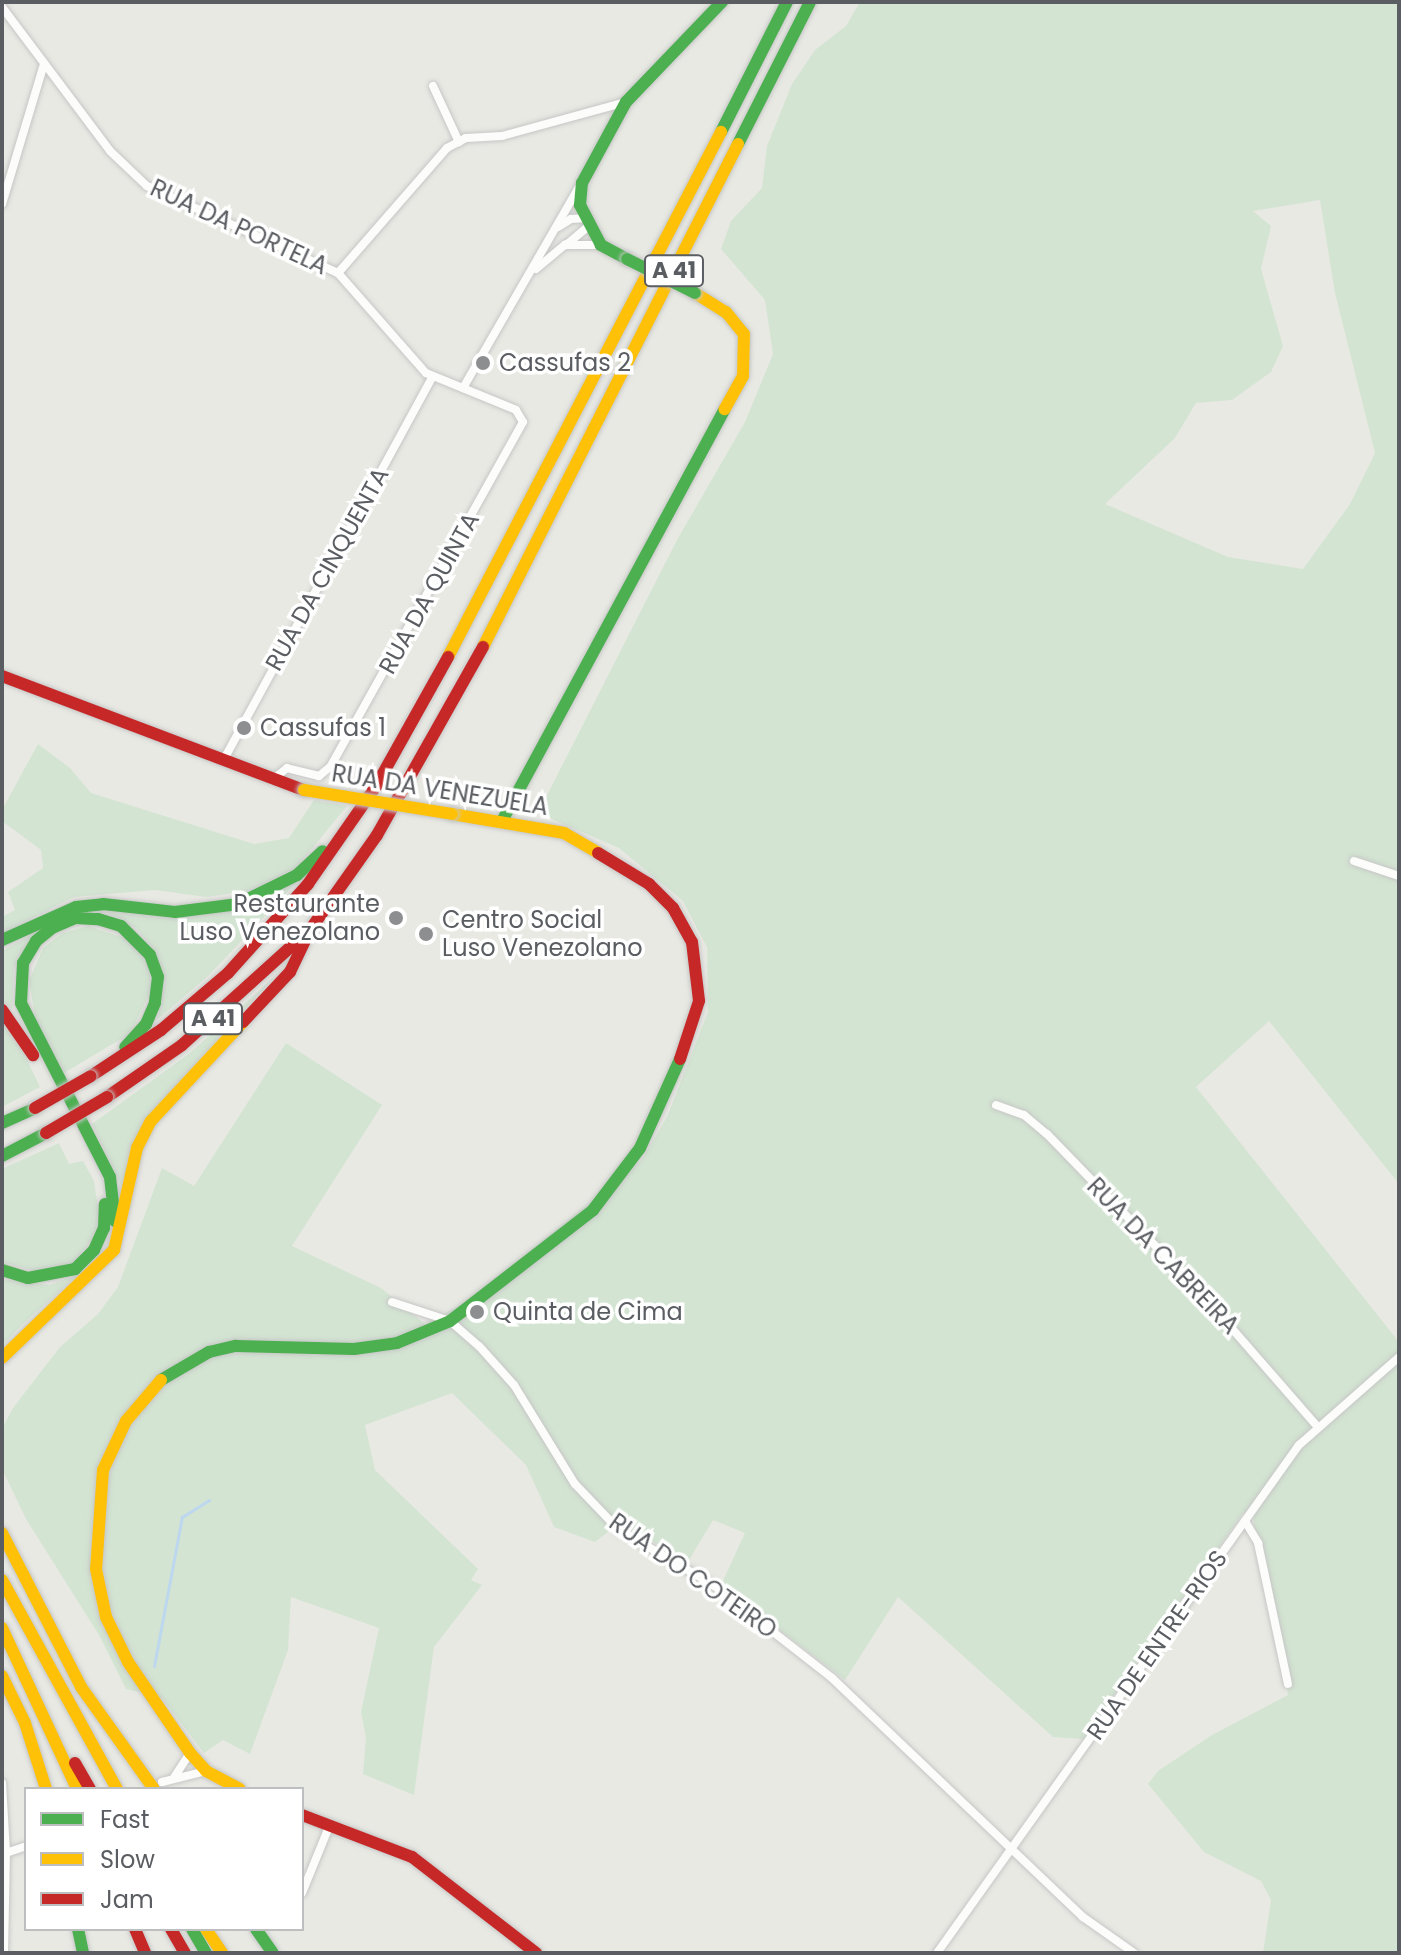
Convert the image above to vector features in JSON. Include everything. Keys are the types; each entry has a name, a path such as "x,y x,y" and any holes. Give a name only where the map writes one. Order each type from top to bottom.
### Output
{"main road":[{"path":"502,821 743,376 746,345 737,323 695,293 601,245 580,205 582,183 626,102 722,2"},
{"name":"A 41","path":"2,1123 35,1108 116,1061 228,973 295,900 343,834 412,726 515,536 787,2"},
{"name":"A 41","path":"2,1156 107,1097 194,1035 310,930 377,835 436,736 810,2"},
{"name":"RUA DA VENEZUELA","path":"2,676 304,790 564,833 662,895 692,942 700,976 699,1001 659,1112 620,1180 566,1236 450,1321 421,1335 374,1347 236,1346 184,1364 140,1403 110,1449 100,1494 99,1592 115,1640 190,1753 206,1771"},
{"path":"2,940 76,907 103,904 175,912 238,904 297,875 343,834"},
{"path":"100,1264 114,1229 110,1177 29,1025 18,984 36,941 76,918 121,926 150,955 158,977 155,1003 146,1024 116,1061"},
{"path":"2,1358 100,1264 117,1240 137,1148 151,1121 290,972 310,930"},
{"path":"2,1010 38,1062 88,1156 106,1209 94,1250 75,1269 28,1278 2,1270"},
{"path":"2,1533 81,1687 158,1785"},
{"path":"2,1580 114,1787"},
{"path":"2,1628 89,1787"},
{"path":"2,1676 25,1723 45,1787"},
{"path":"43,1706 76,1787"},
{"path":"206,1771 236,1787"},
{"path":"304,1816 412,1857 536,1953"},
{"path":"78,1931 83,1953"},
{"path":"136,1931 145,1953"},
{"path":"172,1931 185,1953"},
{"path":"193,1931 206,1953"},
{"path":"207,1931 222,1953"},
{"path":"257,1931 273,1953"}],"street":[{"name":"RUA DA PORTELA","path":"2,7 110,151 147,186 338,273 432,377 463,388"},
{"path":"2,204 44,64"},
{"path":"433,86 459,142"},
{"path":"338,273 447,148 459,142 502,136 626,102"},
{"path":"463,388 582,183"},
{"path":"554,229 571,219 588,222"},
{"path":"532,272 588,222"},
{"path":"565,245 601,245"},
{"name":"RUA DA CINQUENTA","path":"223,761 432,377"},
{"name":"RUA DA QUINTA","path":"272,780 287,768 319,776 331,766 517,437 523,422 516,410 463,388"},
{"path":"1354,861 1399,876"},
{"name":"RUA DA CABREIRA","path":"996,1105 1024,1115 1047,1134 1200,1292 1316,1425"},
{"name":"RUA DO COTEIRO","path":"392,1302 450,1321 514,1385 575,1484 618,1529 713,1585 832,1678 1083,1917 1134,1953"},
{"name":"RUA DE ENTRE-RIOS","path":"937,1953 1010,1847 1316,1425 1399,1357"},
{"path":"1245,1521 1258,1543 1288,1684"},
{"path":"175,1776 190,1753"},
{"path":"158,1785 175,1776 206,1771"},
{"path":"2,1783 6,1853 4,1953"},
{"path":"304,1888 329,1827"},
{"path":"6,1853 24,1847"}],"green space":[{"path":"860,2 1399,2 1399,1184 1269,1021 1196,1087 1399,1342 1399,1953 1263,1953 1271,1900 1261,1881 1204,1852 1148,1784 1158,1771 1212,1735 1288,1695 1277,1623 1258,1564 1253,1511 1243,1513 1083,1739 1053,1737 898,1597 845,1680 721,1585 745,1533 713,1520 689,1560 618,1524 595,1542 554,1527 526,1465 452,1393 365,1425 375,1470 478,1569 471,1580 482,1585 434,1647 414,1795 363,1774 366,1738 361,1712 379,1628 291,1597 288,1650 250,1754 223,1740 204,1753 162,1698 126,1689 99,1635 26,1519 2,1469 2,1429 13,1408 60,1347 98,1314 118,1287 162,1168 194,1186 286,1043 382,1105 292,1246 381,1288 425,1324 466,1302 641,1161 667,1117 708,1012 707,947 683,901 619,848 538,813 677,540 745,422 773,354 765,300 721,249 731,221 762,188 767,146 792,84 815,50 846,26","holes":["1320,200 1335,293 1375,453 1350,504 1303,569 1228,557 1105,504 1175,438 1196,403 1232,400 1271,372 1283,346 1261,269 1271,226 1253,211"]},
{"path":"38,744 70,768 91,793 254,844 289,838 314,800 347,806 296,868 248,891 206,897 155,890 74,897 2,933 2,917 15,910 8,892 43,868 41,850 2,821 2,810"},
{"path":"299,880 209,975 157,1020 165,981 156,951 136,928 102,910 179,916"},
{"path":"88,926 128,939 148,965 152,988 131,1033 64,1073 36,1020 29,981 43,948 62,933"},
{"path":"38,931 14,968 12,1009 2,1000 2,951"},
{"path":"276,975 153,1110 121,1185 92,1124 190,1053"},
{"path":"2,1021 17,1039 40,1087 2,1107"},
{"path":"59,1143 69,1164 83,1161 94,1181 100,1221 92,1239 74,1262 39,1272 2,1262 2,1169"},
{"path":"80,1273 2,1346 2,1279 50,1285"}],"waterway":[{"path":"154,1666 182,1517 209,1500"}],"traffic: fast":[{"path":"627,259 601,245 580,205 582,183 626,102 722,2"},
{"path":"721,132 787,2"},
{"path":"738,144 810,2"},
{"path":"627,259 695,293"},
{"path":"502,821 725,409"},
{"path":"2,940 76,907 103,904 175,912 238,904 297,875 323,851"},
{"path":"115,1221 110,1177 21,1003 23,963 36,941 52,928 76,918 98,919 121,926 150,955 158,977 155,1003 146,1024 125,1047"},
{"path":"161,1380 209,1352 236,1346 354,1349 397,1343 450,1321 593,1210 640,1148 680,1059"},
{"path":"2,1123 35,1108"},
{"path":"2,1156 46,1133"},
{"path":"2,1270 28,1278 75,1269 94,1250 104,1228 105,1204"},
{"path":"78,1931 83,1953"},
{"path":"193,1931 206,1953"},
{"path":"257,1931 273,1953"}],"traffic: slow":[{"path":"448,657 721,132"},
{"path":"483,647 738,144"},
{"path":"695,293 726,312 744,334 743,376 725,409"},
{"path":"304,790 452,814"},
{"path":"452,814 564,833 598,853"},
{"path":"2,1358 114,1250 137,1148 151,1121 243,1022"},
{"path":"161,1380 126,1421 103,1470 96,1569 106,1617 128,1662 190,1753 206,1771 236,1787"},
{"path":"2,1533 81,1687 153,1787"},
{"path":"2,1580 116,1787"},
{"path":"2,1628 76,1787"},
{"path":"2,1676 25,1723 45,1787"},
{"path":"207,1931 222,1953"}],"traffic: jam":[{"path":"243,1022 290,972 310,930 377,835 483,647"},
{"path":"91,1076 161,1030 228,973 308,884 376,786 448,657"},
{"path":"2,676 304,790"},
{"path":"598,853 649,884 673,908 692,942 699,1001 680,1059"},
{"path":"107,1097 182,1045 305,934"},
{"path":"2,1010 33,1055"},
{"path":"35,1108 91,1076"},
{"path":"46,1133 107,1097"},
{"path":"75,1763 89,1787"},
{"path":"304,1816 412,1857 536,1953"},
{"path":"136,1931 145,1953"},
{"path":"172,1931 185,1953"}],"place":[{"name":"Cassufas 2","path":"483,363"},
{"name":"Cassufas 1","path":"244,728"},
{"name":"Restaurante Luso Venezolano","path":"396,918"},
{"name":"Centro Social Luso Venezolano","path":"426,934"},
{"name":"Quinta de Cima","path":"477,1312"}]}
